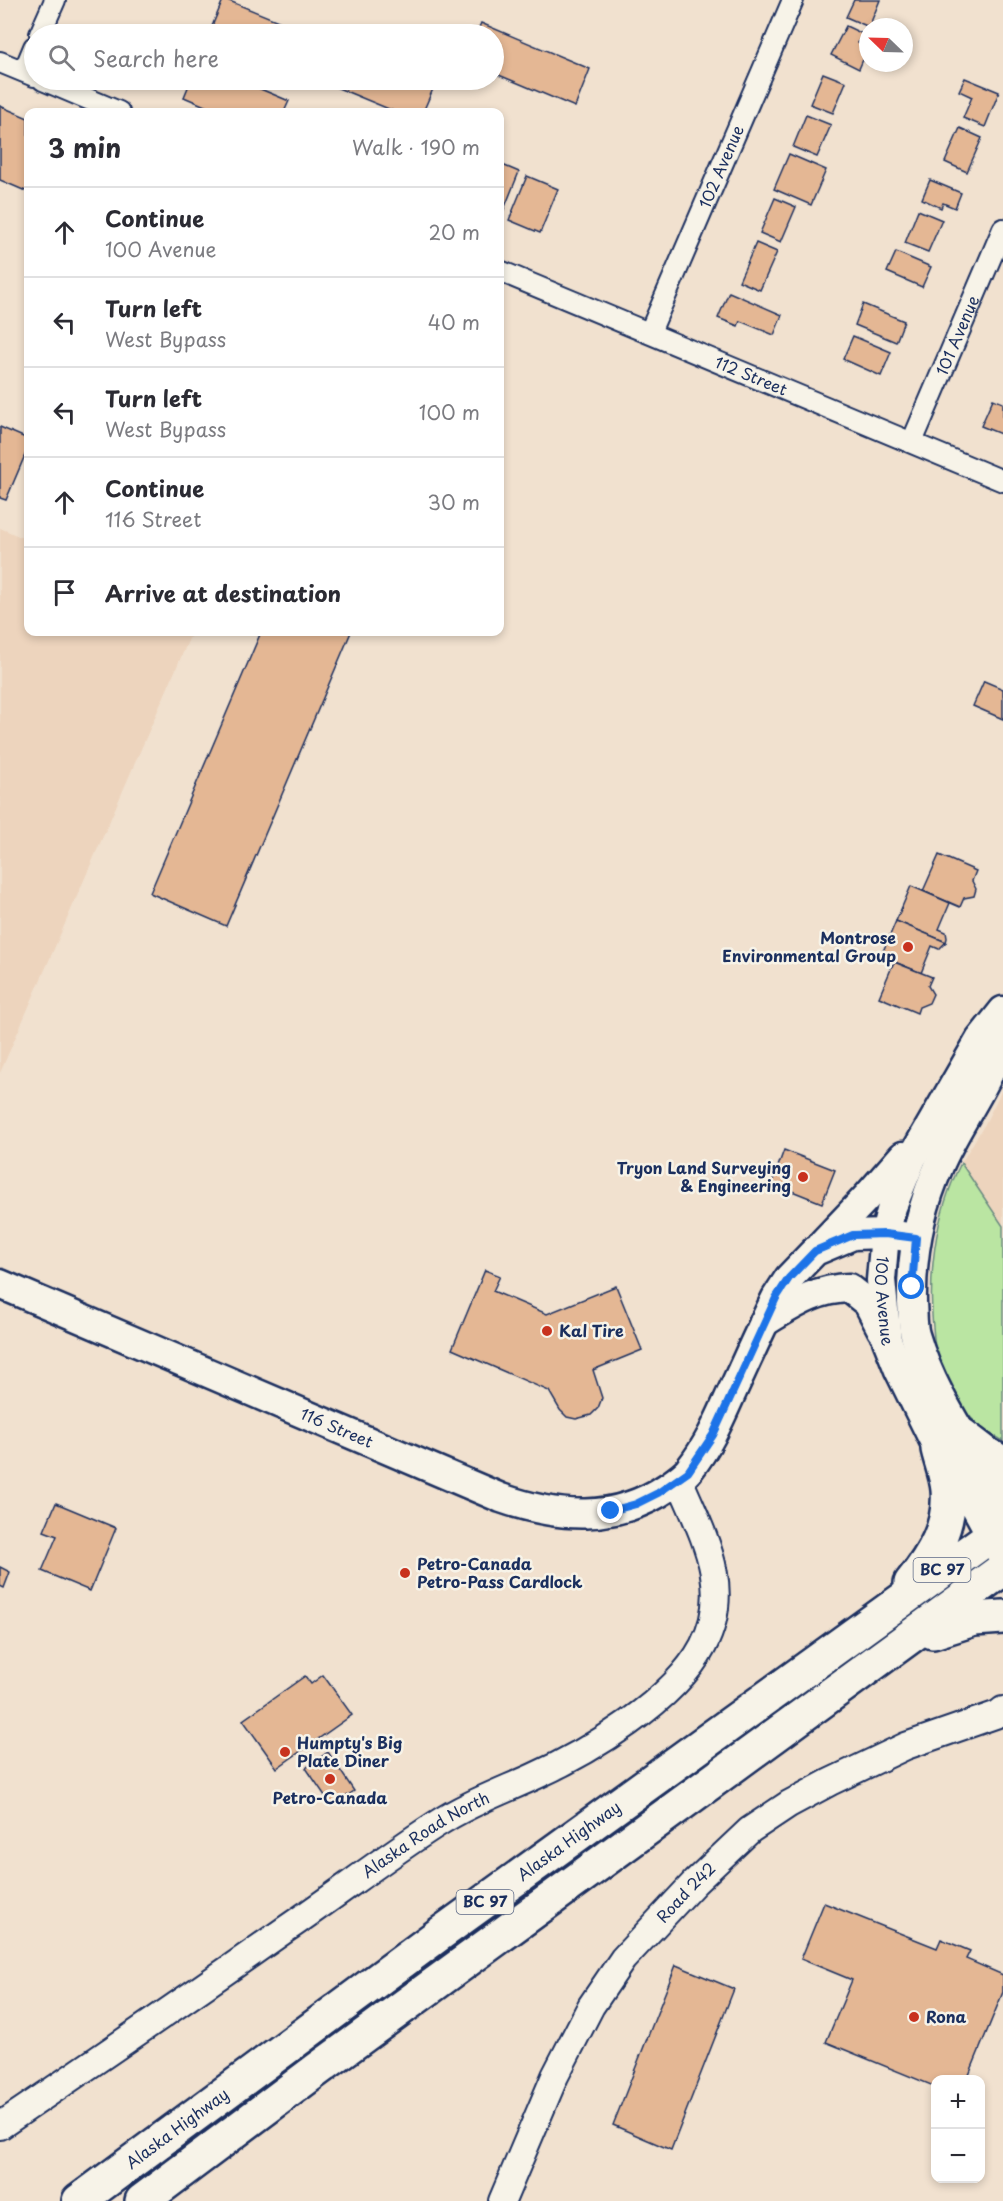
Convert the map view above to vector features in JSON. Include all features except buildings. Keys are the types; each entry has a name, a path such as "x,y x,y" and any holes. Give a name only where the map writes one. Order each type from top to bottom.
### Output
{"highway":[{"path":"893,1605 926,1565 942,1536 948,1514 950,1442 988,1455 1003,1463"},
{"name":"Alaska Highway","path":"79,2201 437,1936 893,1605 1000,1531"},
{"name":"BC 97","path":"142,2201 327,2061 1003,1569"},
{"path":"908,1639 974,1619 1003,1617"}],"main road":[{"name":"100 Avenue","path":"1000,1531 950,1442 899,1370 887,1340 881,1280 885,1234 897,1190 937,1111 980,1040 1003,1011"},
{"name":"100 Avenue","path":"950,1442 914,1332 912,1287 916,1238 923,1208 940,1163 983,1085 1003,1035"},
{"name":"116 Street","path":"0,1284 501,1498 529,1508 560,1514 611,1511 636,1504 658,1493 688,1472 713,1435 764,1322 789,1278 892,1169 937,1111"},
{"path":"815,1251 853,1235 885,1234 916,1238"},
{"path":"764,1322 807,1296 823,1290 849,1288 868,1303 887,1340"}],"street":[{"path":"44,24 55,0"},
{"name":"102 Avenue","path":"650,332 793,0"},
{"path":"0,62 24,72"},
{"path":"67,90 110,108"},
{"name":"101 Avenue","path":"912,442 1003,229"},
{"name":"112 Street","path":"504,273 1003,481"},
{"name":"Alaska Road North","path":"0,2126 144,2029 436,1824 576,1754 611,1733 669,1690 703,1646 712,1623 717,1598 713,1561 679,1479"},
{"name":"Road 242","path":"502,2201 555,2076 591,2006 623,1959 695,1882 750,1830 789,1804 906,1746 1001,1713"}],"shaded area":[{"path":"0,528 24,538 24,636 190,636 0,1073"},
{"path":"1003,1088 1003,1225 961,1163 985,1124"}],"green space":[{"path":"961,1163 1003,1226 1003,1441 983,1429 963,1408 946,1383 936,1355 932,1316 932,1271 944,1204"}],"place":[{"name":"Montrose Environmental Group","path":"908,947"},
{"name":"Tryon Land Surveying & Engineering","path":"803,1177"},
{"name":"Kal Tire","path":"547,1331"},
{"name":"Petro-Canada Petro-Pass Cardlock","path":"405,1573"},
{"name":"Humpty's Big Plate Diner","path":"285,1752"},
{"name":"Petro-Canada","path":"330,1779"},
{"name":"Rona","path":"914,2017"}],"route":[{"path":"611,1511 636,1504 658,1493 688,1472 713,1435 776,1298 789,1278 815,1251 853,1235 885,1234 916,1238 912,1287"}]}
